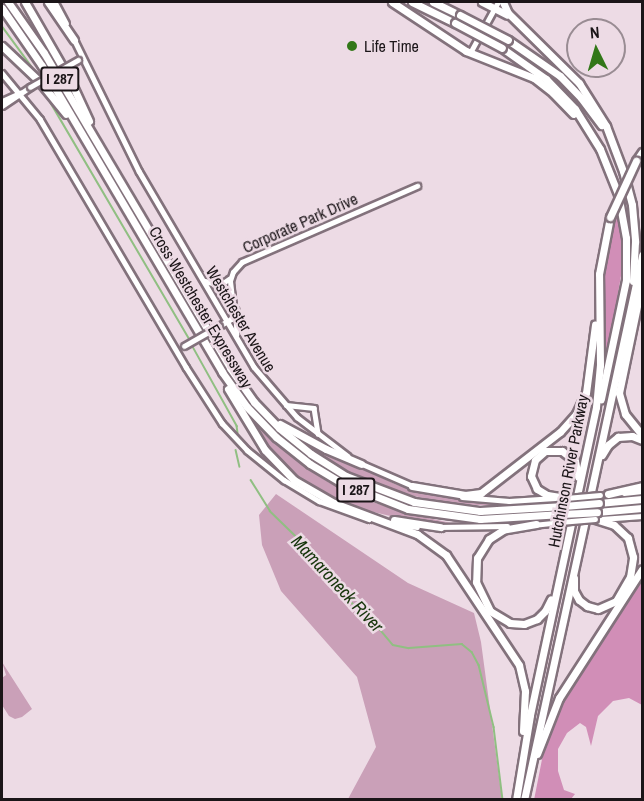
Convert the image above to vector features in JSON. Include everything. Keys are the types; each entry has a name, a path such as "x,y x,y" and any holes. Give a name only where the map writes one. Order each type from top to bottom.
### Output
{"highway":[{"name":"Cross Westchester Expressway","path":"8,2 41,47 230,368 258,406 283,432 321,461 357,481 390,494 438,507 474,510 602,497 642,499"},
{"path":"24,2 71,82 102,151"},
{"path":"48,2 74,40"},
{"path":"392,2 470,53 524,73 551,91 580,124 610,171"},
{"path":"412,2 502,48 536,71 567,100 595,139 610,171 624,223 626,280 588,448"},
{"path":"434,2 508,40 546,64 577,93 602,127 618,159"},
{"path":"482,2 496,5 528,32"},
{"path":"503,2 506,11 567,69 585,91 606,126 629,194 635,236 634,268 625,334"},
{"name":"Cross Westchester Expressway","path":"2,8 33,50 206,346 236,392 267,429 309,464 351,488 396,506 443,516 492,519 561,518 642,508"},
{"path":"2,46 50,93 94,154"},
{"name":"Hutchinson River Parkway","path":"516,800 530,715 588,448 599,383 600,262 610,218 642,152"},
{"name":"Hutchinson River Parkway","path":"524,800 642,255"},
{"path":"642,282 619,393 626,416 642,435"},
{"path":"412,486 465,495 481,493 562,430 578,411 587,391 598,301"},
{"path":"206,346 254,433 281,468 314,494 423,537 443,552 516,659 525,691 519,781"},
{"path":"258,406 289,430 361,464"},
{"path":"594,477 603,451 611,441 626,436 642,440"},
{"path":"565,502 543,494 532,482 532,466 545,452 562,451 575,461 578,470 576,501"},
{"path":"602,497 642,486"},
{"path":"368,515 440,527"},
{"path":"578,549 573,585 577,598 591,608 610,606 619,597 629,579 633,562 632,550 622,530 596,515"},
{"path":"536,524 501,531 482,548 476,561 476,577 486,605 495,616 510,623 521,624 534,620 548,606 562,565"},
{"path":"527,782 555,704 642,568"}],"main road":[{"name":"Westchester Avenue","path":"55,2 126,147 247,356 284,404 320,436 361,464 412,486 478,499 565,502"},
{"path":"470,53 496,5"},
{"path":"2,106 30,87 81,59"},
{"path":"2,73 20,93 46,130 208,403 228,429 272,471 330,506 393,524 440,527 536,524 561,518"},
{"path":"10,96 11,83"},
{"path":"2,101 20,93"},
{"name":"Corporate Park Drive","path":"231,277 237,266 254,255 417,186"},
{"path":"202,279 210,284 220,285 231,277"},
{"path":"176,351 219,326 234,314 231,277"},
{"path":"232,301 236,311 235,330 247,356"},
{"path":"284,404 295,408 314,408 315,426 320,436"},
{"path":"602,497 642,491"},
{"path":"596,515 642,516"}],"shaded area":[{"path":"617,207 622,244 621,276 602,384 601,271"},
{"path":"251,420 304,466 328,482 361,498 402,512 455,524 407,520 361,509 317,491 280,461"},
{"path":"302,440 397,485 436,496 504,506 451,504 400,493 364,479 331,462"},
{"path":"276,494 408,583 474,613 481,642 502,799 348,799 376,747 357,677 281,591 262,545 259,515"},
{"path":"642,579 642,705 629,698 613,701 598,716 591,746 586,727 580,723 567,733 558,749 558,771 564,790 575,794 571,799 534,800 547,734 564,698"},
{"path":"2,662 32,709 22,717 15,719 9,716 2,705 2,678 6,675"}],"waterway":[{"name":"Mamaroneck River","path":"2,26 32,67"},
{"name":"Mamaroneck River","path":"51,103 190,340"},
{"name":"Mamaroneck River","path":"192,345 237,426 238,433"},
{"name":"Mamaroneck River","path":"236,450 240,467"},
{"name":"Mamaroneck River","path":"251,480 270,511 308,548 352,603 378,627 393,645 409,648 462,644 472,652 479,665 494,727 503,800"}],"place":[{"name":"Life Time","path":"352,46"}]}
